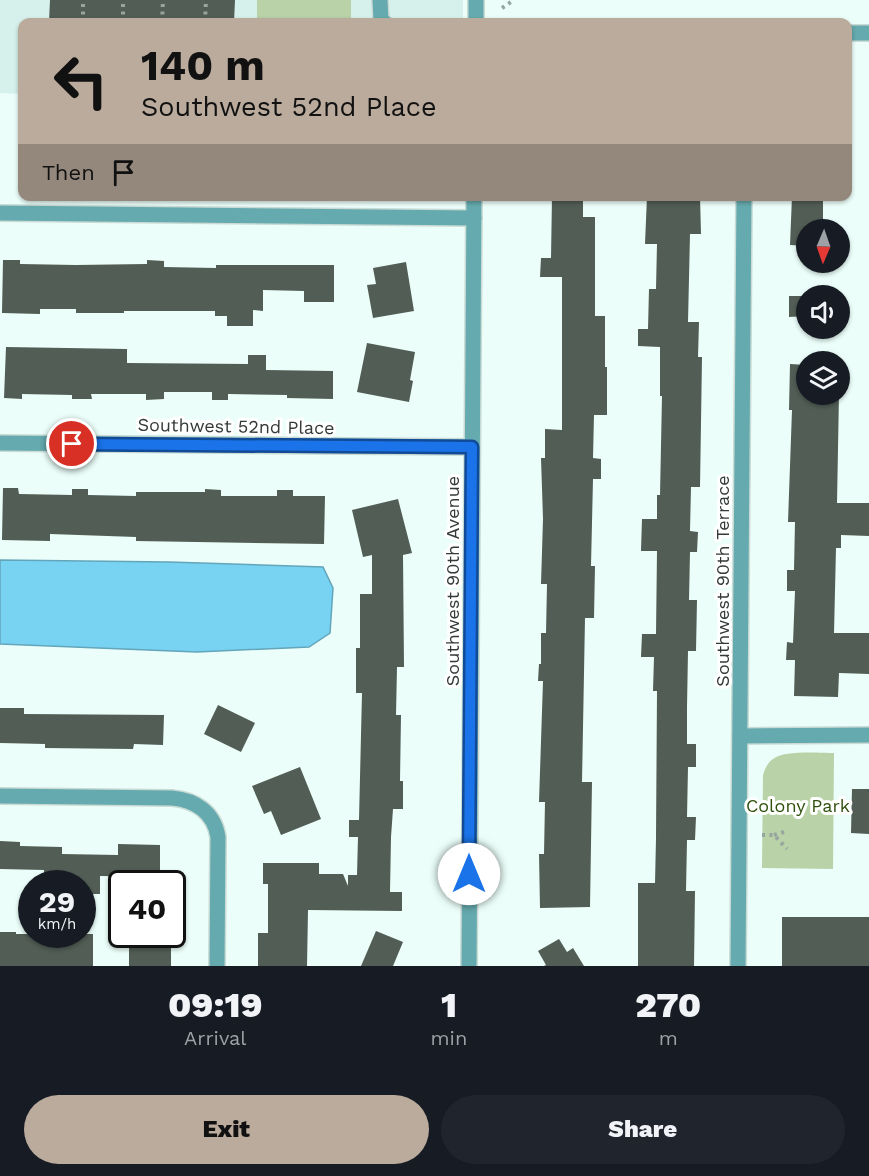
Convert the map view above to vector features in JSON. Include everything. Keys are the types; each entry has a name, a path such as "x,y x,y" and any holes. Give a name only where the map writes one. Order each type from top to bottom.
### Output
{"street":[{"path":"380,0 381,18"},
{"path":"476,0 476,18"},
{"path":"852,33 869,33"},
{"name":"Southwest 90th Avenue","path":"469,966 474,201"},
{"name":"Southwest 90th Terrace","path":"738,966 744,201"},
{"path":"0,213 474,218"},
{"name":"Southwest 52nd Place","path":"0,443 472,447"},
{"path":"740,736 869,735"},
{"path":"0,796 172,798 188,801 205,810 214,821 218,837 217,966"}],"path":[{"path":"83,0 83,18"},
{"path":"123,0 123,18"},
{"path":"162,18 163,0"},
{"path":"206,0 206,18"},
{"path":"502,8 514,0"},
{"path":"762,835 774,835 788,831"},
{"path":"774,835 787,849"}],"shaded area":[{"path":"0,0 463,0 463,18 18,18 18,94 0,93"}],"green space":[{"path":"257,0 351,0 351,18 257,18"},
{"name":"Colony Park","path":"834,753 833,869 762,868 763,775 768,764 778,756 785,754"}],"water":[{"path":"0,560 323,567 333,588 330,633 309,647 197,652 0,644"}],"building":[{"path":"50,0 235,0 234,18 49,18"},
{"path":"552,201 583,201 583,217 595,217 595,316 605,316 605,367 607,367 607,415 594,415 593,458 601,459 601,479 593,479 591,566 595,566 594,618 585,618 582,782 592,782 590,907 540,908 539,854 544,854 545,802 539,802 543,681 538,681 539,664 541,664 541,633 546,633 547,584 541,584 543,519 541,458 545,458 545,429 562,430 562,277 540,277 541,258 551,258"},
{"path":"647,201 700,201 701,234 690,234 688,322 699,322 698,357 702,357 700,487 691,487 690,531 698,532 697,552 690,552 689,600 697,600 696,651 688,651 687,707 687,744 696,744 696,767 688,767 687,817 696,817 695,840 687,840 686,891 695,891 694,966 638,966 638,883 655,883 656,839 657,691 653,691 654,657 641,657 642,634 656,634 657,551 641,551 642,519 657,519 657,495 660,495 662,396 660,396 660,347 638,346 638,329 648,329 649,289 656,289 657,244 645,244"},
{"path":"792,201 823,201 823,219 796,219 796,245 790,245"},
{"path":"3,260 20,260 20,264 76,265 147,264 147,260 164,261 164,267 216,268 216,265 334,265 334,302 304,302 304,291 263,290 263,311 253,310 253,326 227,326 227,316 215,316 215,311 76,313 76,309 40,309 40,314 2,313"},
{"path":"406,262 414,311 373,318 367,285 376,284 373,268"},
{"path":"789,296 796,296 796,317 789,317"},
{"path":"367,343 415,352 409,402 357,392"},
{"path":"6,347 127,349 127,363 248,364 248,355 266,355 266,370 333,371 333,399 287,398 287,395 228,394 228,400 212,400 212,392 164,392 164,399 146,400 146,394 91,394 92,399 72,399 72,395 22,394 22,399 4,398"},
{"path":"790,364 796,364 796,405 839,405 837,503 869,503 869,536 841,535 841,548 836,548 834,633 869,633 869,674 839,673 838,697 794,696 795,660 786,660 787,642 793,643 795,591 787,591 787,570 794,570 795,522 788,522 792,410 789,410"},
{"path":"3,488 18,488 19,494 72,495 72,489 88,489 88,495 136,496 136,492 205,492 205,489 221,490 221,496 277,496 277,490 293,490 293,496 325,496 324,544 136,541 136,537 50,534 50,541 2,540"},
{"path":"398,499 412,553 403,555 404,667 397,667 396,715 401,715 400,781 403,781 403,809 393,809 391,837 390,892 402,892 402,911 308,910 307,966 258,966 258,933 268,933 268,884 263,884 263,863 319,863 319,874 343,874 348,886 348,875 357,875 358,837 349,837 349,820 359,820 362,693 356,693 356,648 360,648 360,594 372,594 372,555 363,557 352,510"},
{"path":"218,705 255,723 241,752 204,734"},
{"path":"0,708 24,708 24,714 164,715 163,745 134,744 133,749 45,748 45,744 0,743"},
{"path":"300,767 321,819 281,835 271,811 264,814 252,786"},
{"path":"852,789 869,789 869,834 851,833"},
{"path":"0,841 20,842 20,846 62,847 62,854 118,855 118,844 160,845 160,870 108,870 108,876 100,876 100,894 96,894 96,870 0,869"},
{"path":"782,917 869,917 869,966 782,966"},
{"path":"376,931 403,942 393,966 361,966"},
{"path":"0,932 16,932 18,948 93,948 93,966 0,966"},
{"path":"559,939 567,952 573,948 584,966 544,966 546,965 538,951"},
{"path":"129,948 171,948 171,966 129,966"}],"route":[{"path":"72,444 472,447 469,874"}]}
